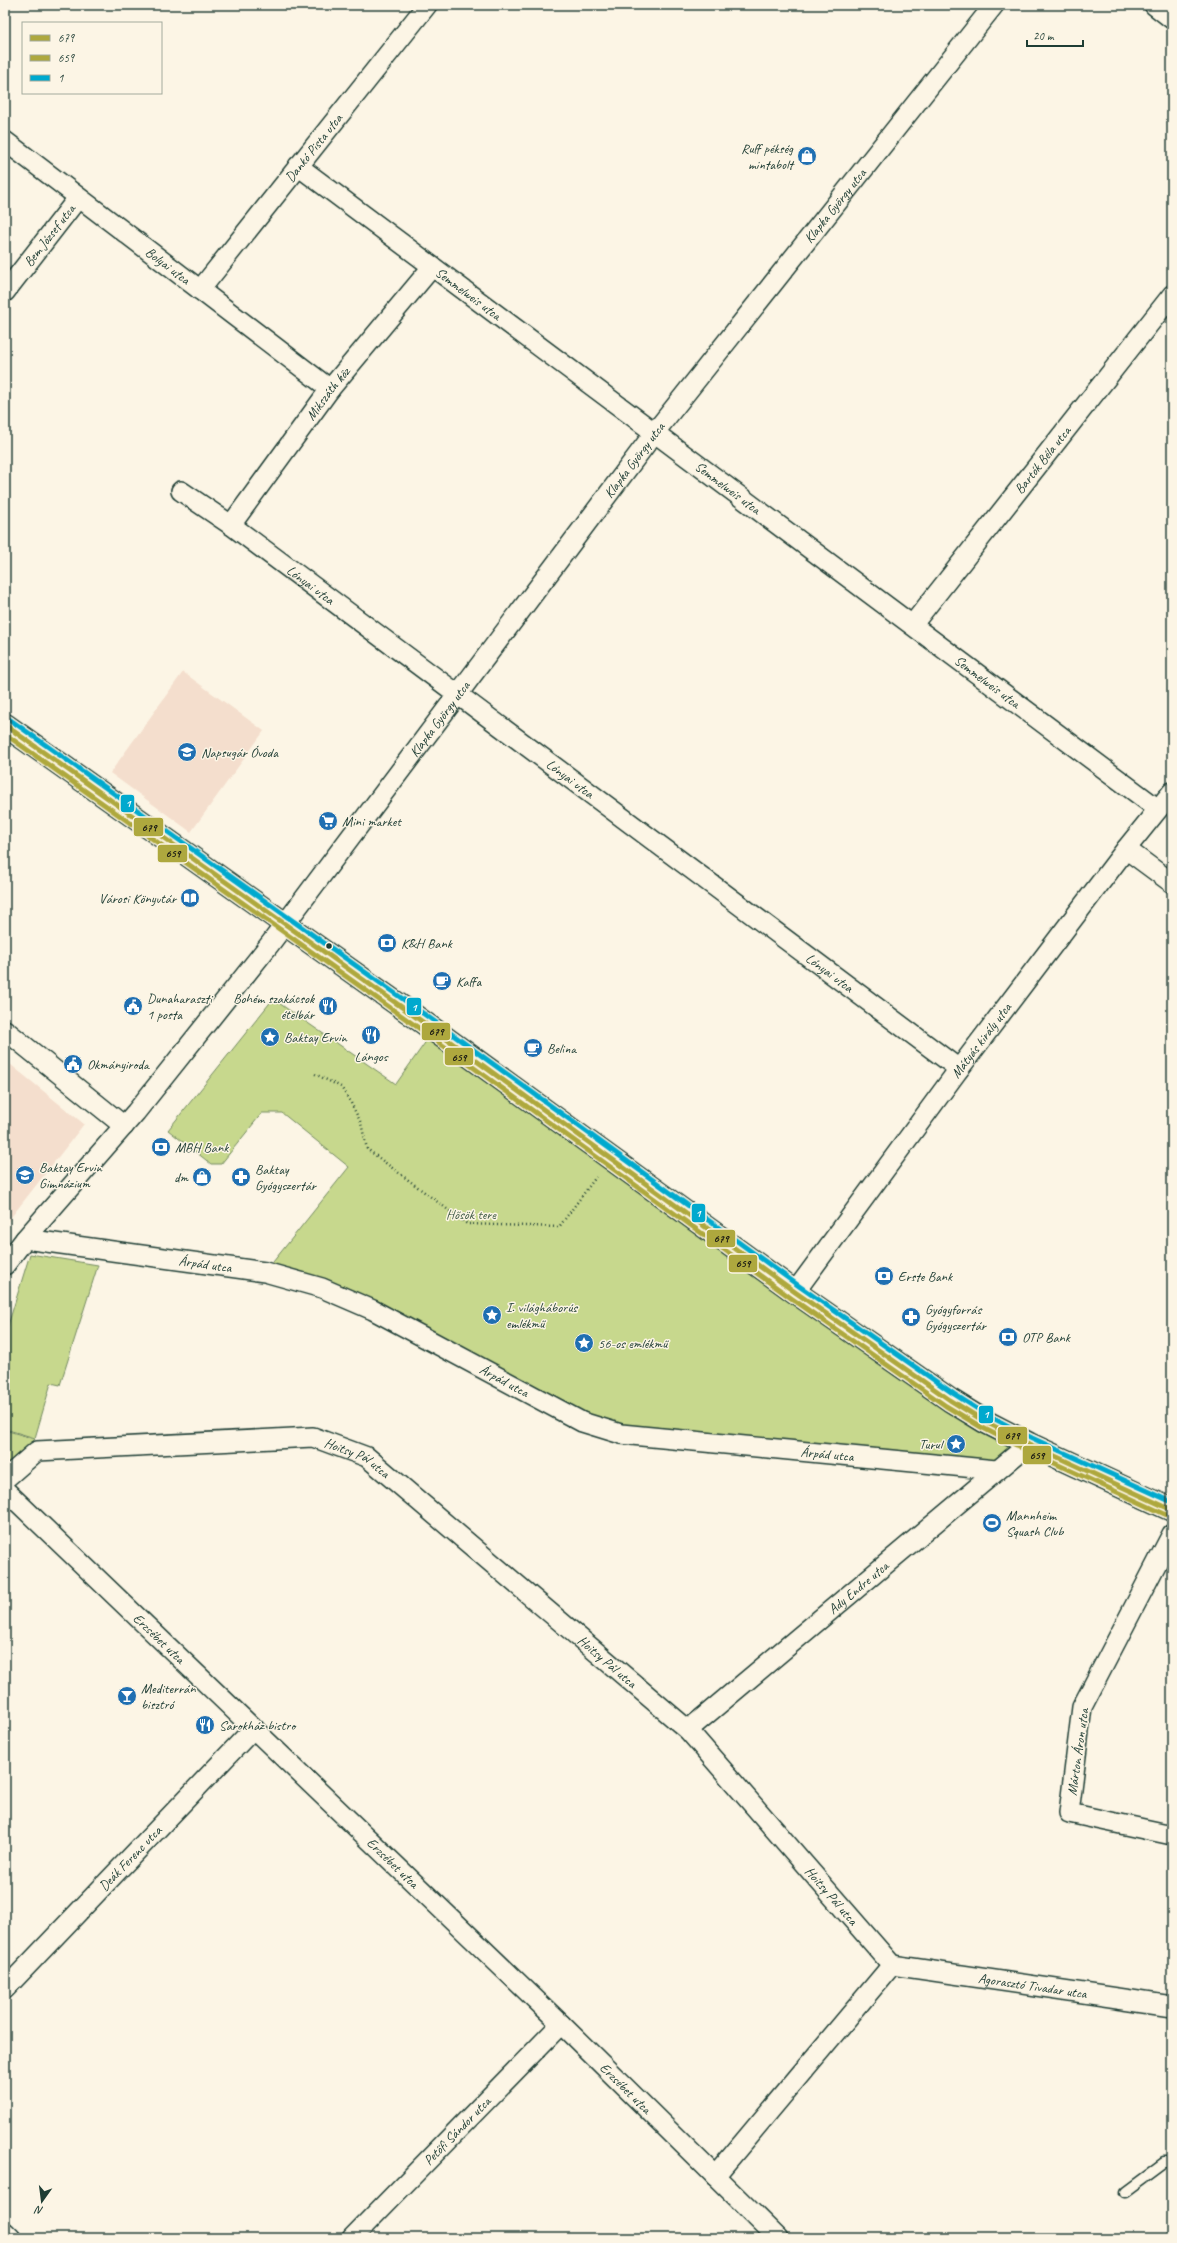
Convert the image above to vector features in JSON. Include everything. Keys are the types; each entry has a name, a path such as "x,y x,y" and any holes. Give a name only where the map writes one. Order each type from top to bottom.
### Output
{"main road":[{"path":"5,725 434,1030 795,1292 950,1400 984,1421 1029,1444 1172,1510"}],"street":[{"name":"Dankó Pista utca","path":"200,290 427,5"},
{"name":"Klapka György utca","path":"5,1264 124,1126 285,924 656,432 994,5"},
{"path":"1154,5 1172,19"},
{"name":"Bolyai utca","path":"5,141 330,389"},
{"name":"Semmelweis utca","path":"298,166 913,624 1158,809"},
{"name":"Bem József utca","path":"5,292 78,198"},
{"name":"Mikszáth köz","path":"231,525 330,389 432,267"},
{"name":"Bartók Béla utca","path":"913,624 1172,295"},
{"name":"Lónyai utca","path":"181,491 231,525 959,1069"},
{"name":"Mátyás király utca","path":"795,1292 959,1069 1126,849 1172,792"},
{"path":"1126,849 1172,883"},
{"path":"5,1030 124,1126"},
{"name":"Árpád utca","path":"25,1239 265,1272 322,1288 373,1310 582,1422 621,1434 996,1470"},
{"name":"Hoitsy Pál utca","path":"5,1478 37,1452 313,1437 367,1457 688,1730 892,1966"},
{"name":"Ady Endre utca","path":"688,1730 996,1470 1029,1444"},
{"name":"Erzsébet utca","path":"5,1490 561,2024 778,2238"},
{"name":"Márton Áron utca","path":"1172,1534 1082,1707 1069,1813 1172,1835"},
{"name":"Deák Ferenc utca","path":"5,1989 254,1728"},
{"path":"715,2176 892,1966"},
{"name":"Agorasztó Tivadar utca","path":"892,1966 1172,2006"},
{"name":"Petőfi Sándor utca","path":"352,2238 561,2024"},
{"path":"5,2232 11,2238"}],"lane":[{"path":"1125,2192 1164,2164 1172,2163"}],"path":[{"path":"315,1074 341,1087 361,1123 367,1149 467,1224 559,1227 596,1178"}],"shaded area":[{"name":"Napsugár Óvoda","path":"183,672 264,731 191,832 110,773"},
{"name":"Baktay Ervin Gimnázium","path":"5,1060 84,1124 5,1225"}],"green space":[{"name":"Hősök tere","path":"273,999 396,1084 434,1030 1029,1444 1004,1463 621,1434 373,1310 265,1272 349,1167 282,1113 262,1113 221,1164 211,1164 168,1130"},
{"path":"30,1254 98,1265 60,1385 51,1383 35,1438 5,1429 5,1335"},
{"path":"5,1430 35,1439 10,1468 5,1463"}],"transit line":[{"name":"1","path":"9,719 438,1024 799,1286 954,1394 987,1415 1032,1438 1172,1502"},
{"name":"679","path":"5,725 434,1030 795,1292 950,1400 984,1421 1029,1444 1172,1510"},
{"name":"659","path":"5,734 430,1036 791,1298 946,1406 981,1427 1026,1450 1169,1516"}],"place":[{"name":"Ruff pékség mintabolt","path":"807,156"},
{"name":"Napsugár Óvoda","path":"187,752"},
{"name":"Mini market","path":"328,821"},
{"name":"Városi Könyvtár","path":"190,898"},
{"name":"K&H Bank","path":"387,943"},
{"name":"Kaffa","path":"442,981"},
{"name":"Dunaharaszti 1 posta","path":"133,1006"},
{"name":"Bohém szakácsok ételbár","path":"328,1006"},
{"name":"Lángos","path":"371,1035"},
{"name":"Baktay Ervin","path":"270,1037"},
{"name":"Belina","path":"533,1048"},
{"name":"Okmányiroda","path":"73,1064"},
{"name":"MBH Bank","path":"161,1147"},
{"name":"Baktay Ervin Gimnázium","path":"25,1175"},
{"name":"dm","path":"202,1177"},
{"name":"Baktay Gyógyszertár","path":"241,1177"},
{"name":"Erste Bank","path":"884,1276"},
{"name":"I. világháborús emlékmű","path":"492,1315"},
{"name":"Gyógyforrás Gyógyszertár","path":"911,1317"},
{"name":"OTP Bank","path":"1008,1337"},
{"name":"56-os emlékmű","path":"584,1343"},
{"name":"Turul","path":"956,1444"},
{"name":"Mannheim Squash Club","path":"992,1523"},
{"name":"Mediterrán bisztró","path":"127,1696"},
{"name":"Sarokház bistro","path":"205,1725"}]}
